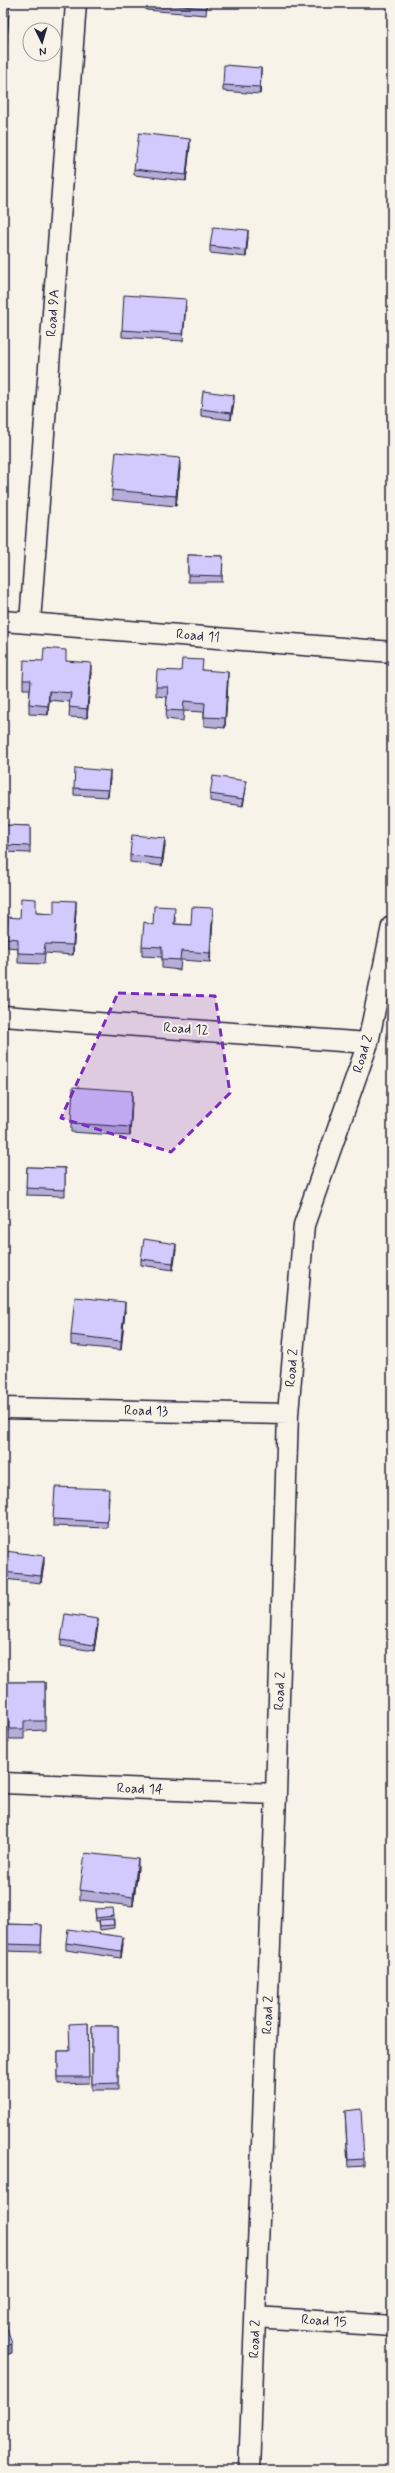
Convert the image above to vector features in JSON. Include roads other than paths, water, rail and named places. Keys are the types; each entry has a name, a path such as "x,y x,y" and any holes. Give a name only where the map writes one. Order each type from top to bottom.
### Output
{"street":[{"name":"Road 9A","path":"30,622 76,3"},
{"name":"Road 11","path":"3,621 392,652"},
{"name":"Road 2","path":"249,2470 276,1794 288,1414 304,1225 368,1043 392,926"},
{"name":"Road 12","path":"3,1016 368,1043"},
{"name":"Road 13","path":"3,1408 288,1414"},
{"name":"Road 14","path":"3,1783 276,1794"},
{"name":"Road 15","path":"256,2317 392,2326"}]}
